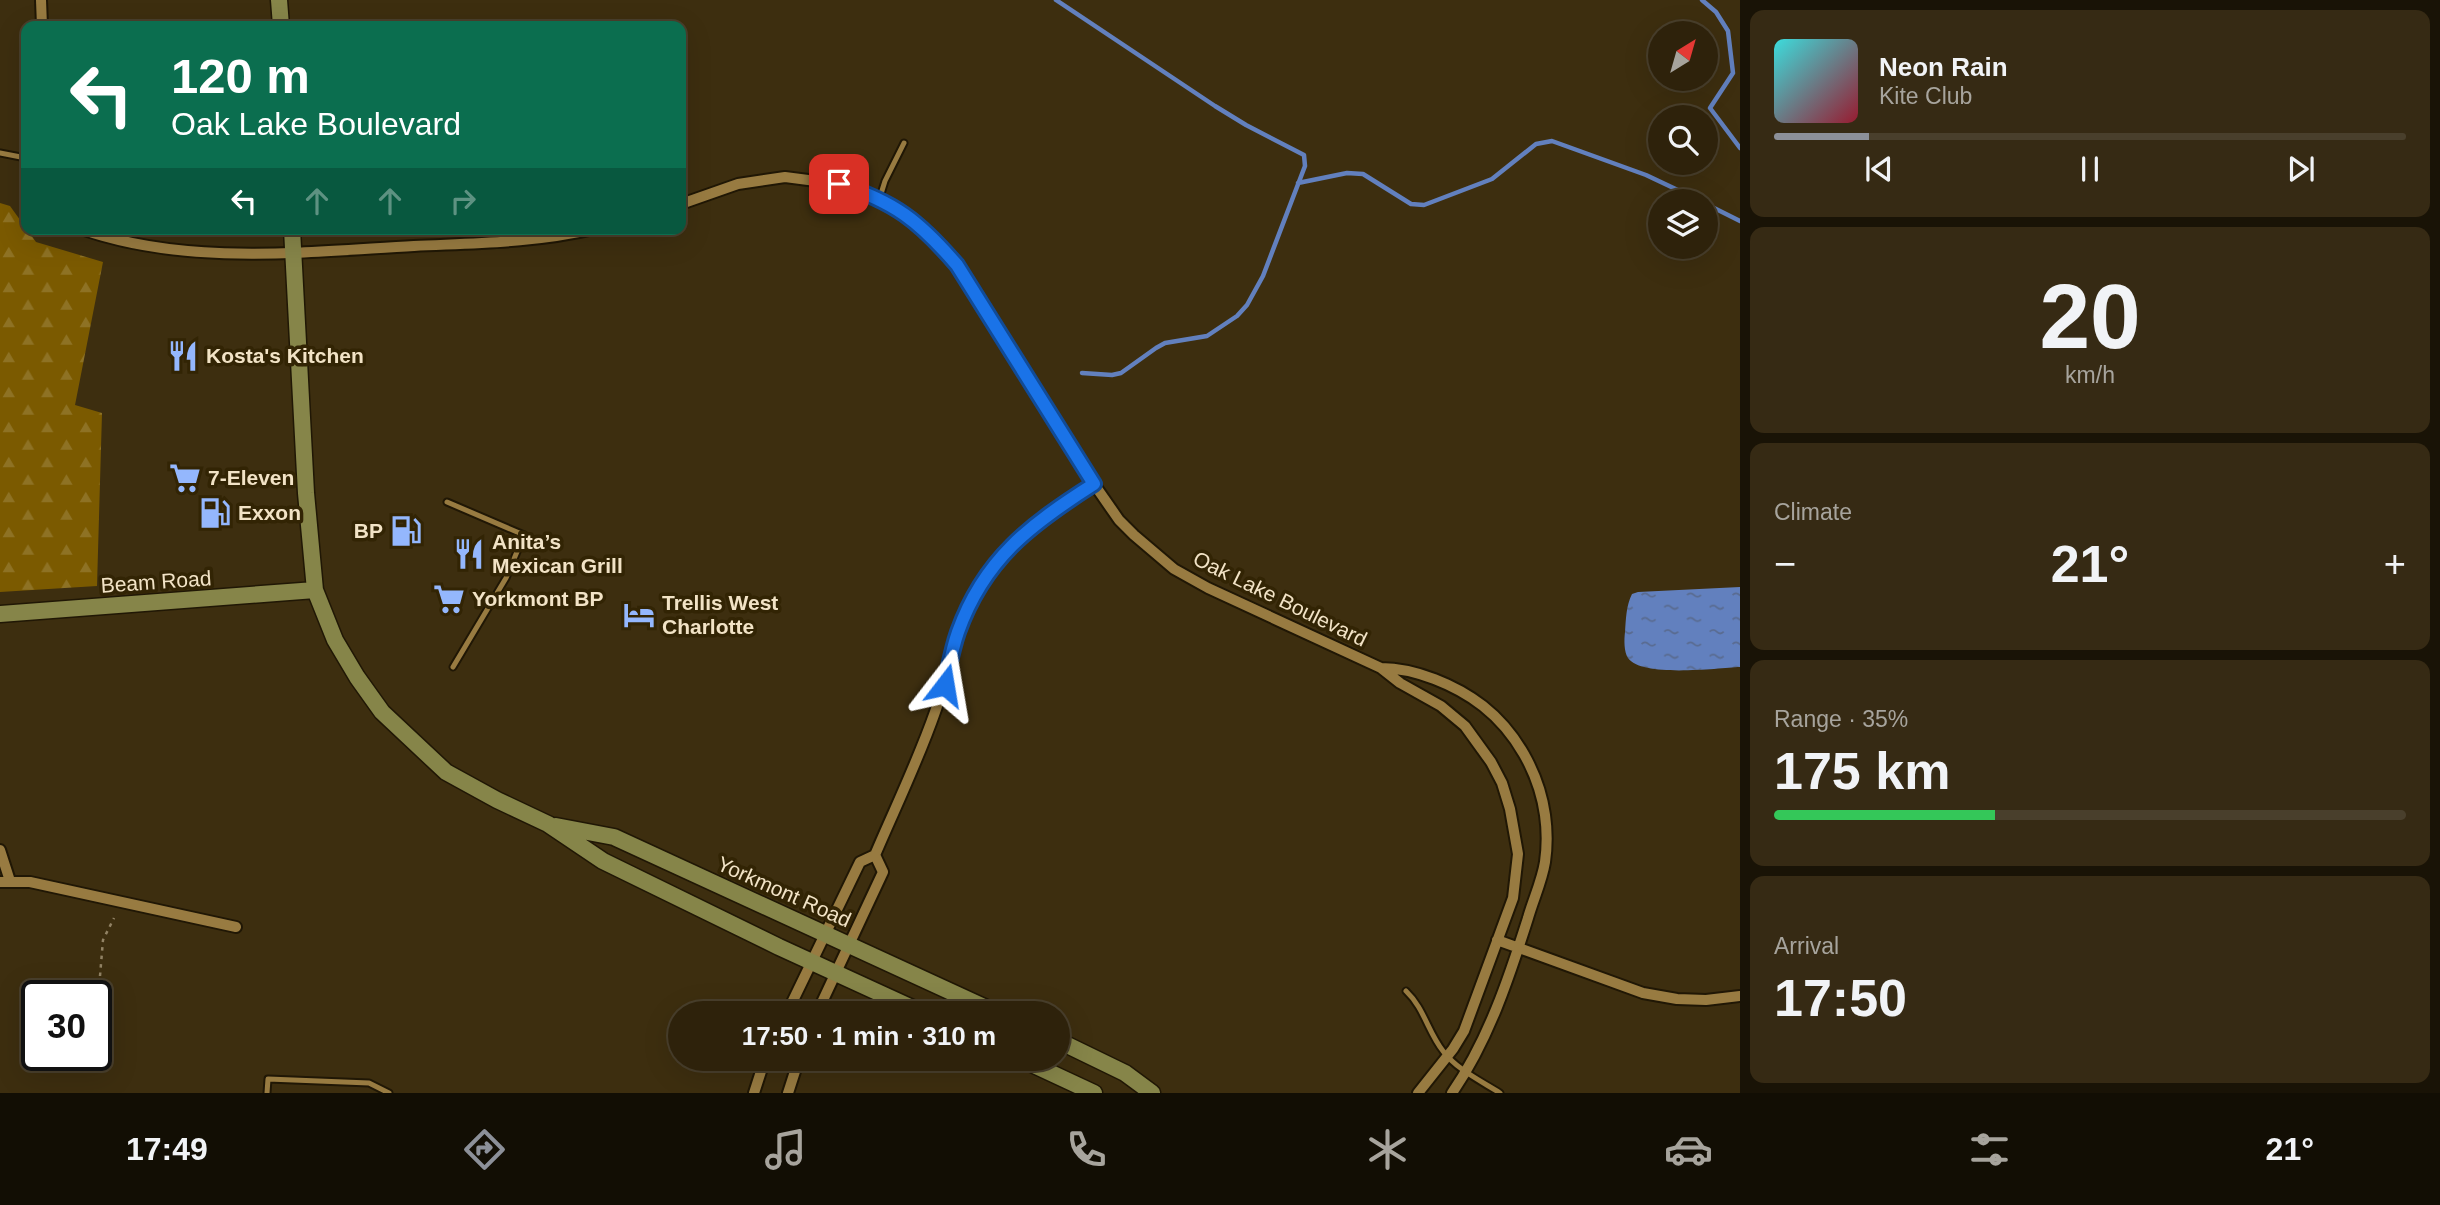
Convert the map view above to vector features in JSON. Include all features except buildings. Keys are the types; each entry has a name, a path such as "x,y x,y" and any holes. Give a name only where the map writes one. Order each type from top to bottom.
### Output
{"street":[{"path":"41,0 42,21"},
{"path":"279,0 281,21"},
{"name":"Oak Lake Boulevard","path":"686,202 738,184 785,177 839,184 879,199 915,221 957,265 1119,520 1174,569 1208,588 1381,668 1400,683 1441,706 1465,726 1491,762 1502,783 1510,809 1518,854 1513,898 1464,1031 1418,1093"},
{"path":"108,235 170,249 235,253 495,243 568,235"},
{"name":"Yorkmont Road","path":"292,235 306,493 315,590 335,640 356,677 390,720 446,772 496,800 548,824 603,861 897,1001"},
{"path":"792,1001 860,862 875,855 934,716 964,617 990,570 1013,542 1044,516 1094,484"},
{"name":"Beam Road","path":"0,614 315,590"},
{"name":"Oak Lake Boulevard","path":"1381,668 1412,671 1474,699 1508,731 1532,771 1545,815 1545,863 1518,948 1489,1023 1452,1093"},
{"name":"Yorkmont Road","path":"548,824 614,837 971,1001"},
{"path":"0,850 5,882 30,882 236,927"},
{"path":"823,1001 883,872 875,855"},
{"path":"1497,940 1624,987 1661,997 1706,1000 1740,996"},
{"path":"1070,1046 1125,1073 1152,1093"},
{"path":"754,1093 761,1071"},
{"path":"788,1093 795,1071"},
{"path":"1047,1071 1094,1093"}],"lane":[{"path":"879,199 884,181 904,143"},
{"path":"0,153 21,157"},
{"path":"447,502 524,535 506,578 453,667"},
{"path":"1406,991 1418,1005 1447,1056 1500,1093"},
{"path":"267,1093 268,1079 369,1083 389,1093"}],"path":[{"path":"100,976 103,940 114,918"}],"green space":[{"path":"0,203 10,206 21,221 21,235 31,235 36,242 103,262 75,405 102,413 97,586 0,592"}],"water":[{"path":"1740,587 1740,667 1664,670 1636,664 1628,658 1625,635 1627,608 1632,594"}],"waterway":[{"path":"1056,0 1215,106 1304,155 1305,166 1263,276 1247,305 1237,316 1207,336 1165,343 1121,373 1082,373"},
{"path":"1702,0 1716,12 1728,31 1733,73 1710,108 1740,148"},
{"path":"1298,183 1347,173 1363,174 1411,204 1424,205 1492,179 1536,144 1552,141 1646,175 1676,189"},
{"path":"1718,210 1740,221"}],"place":[{"name":"Kosta's Kitchen","path":"183,356"},
{"name":"7-Eleven","path":"185,478"},
{"name":"Exxon","path":"215,513"},
{"name":"BP","path":"406,531"},
{"name":"Anita’s Mexican Grill","path":"469,554"},
{"name":"Yorkmont BP","path":"449,599"},
{"name":"Trellis West Charlotte","path":"639,615"}],"route":[{"path":"839,184 861,191 900,210 927,231 957,265 1094,484 1044,516 1013,542 990,570 957,634 945,685"}]}
